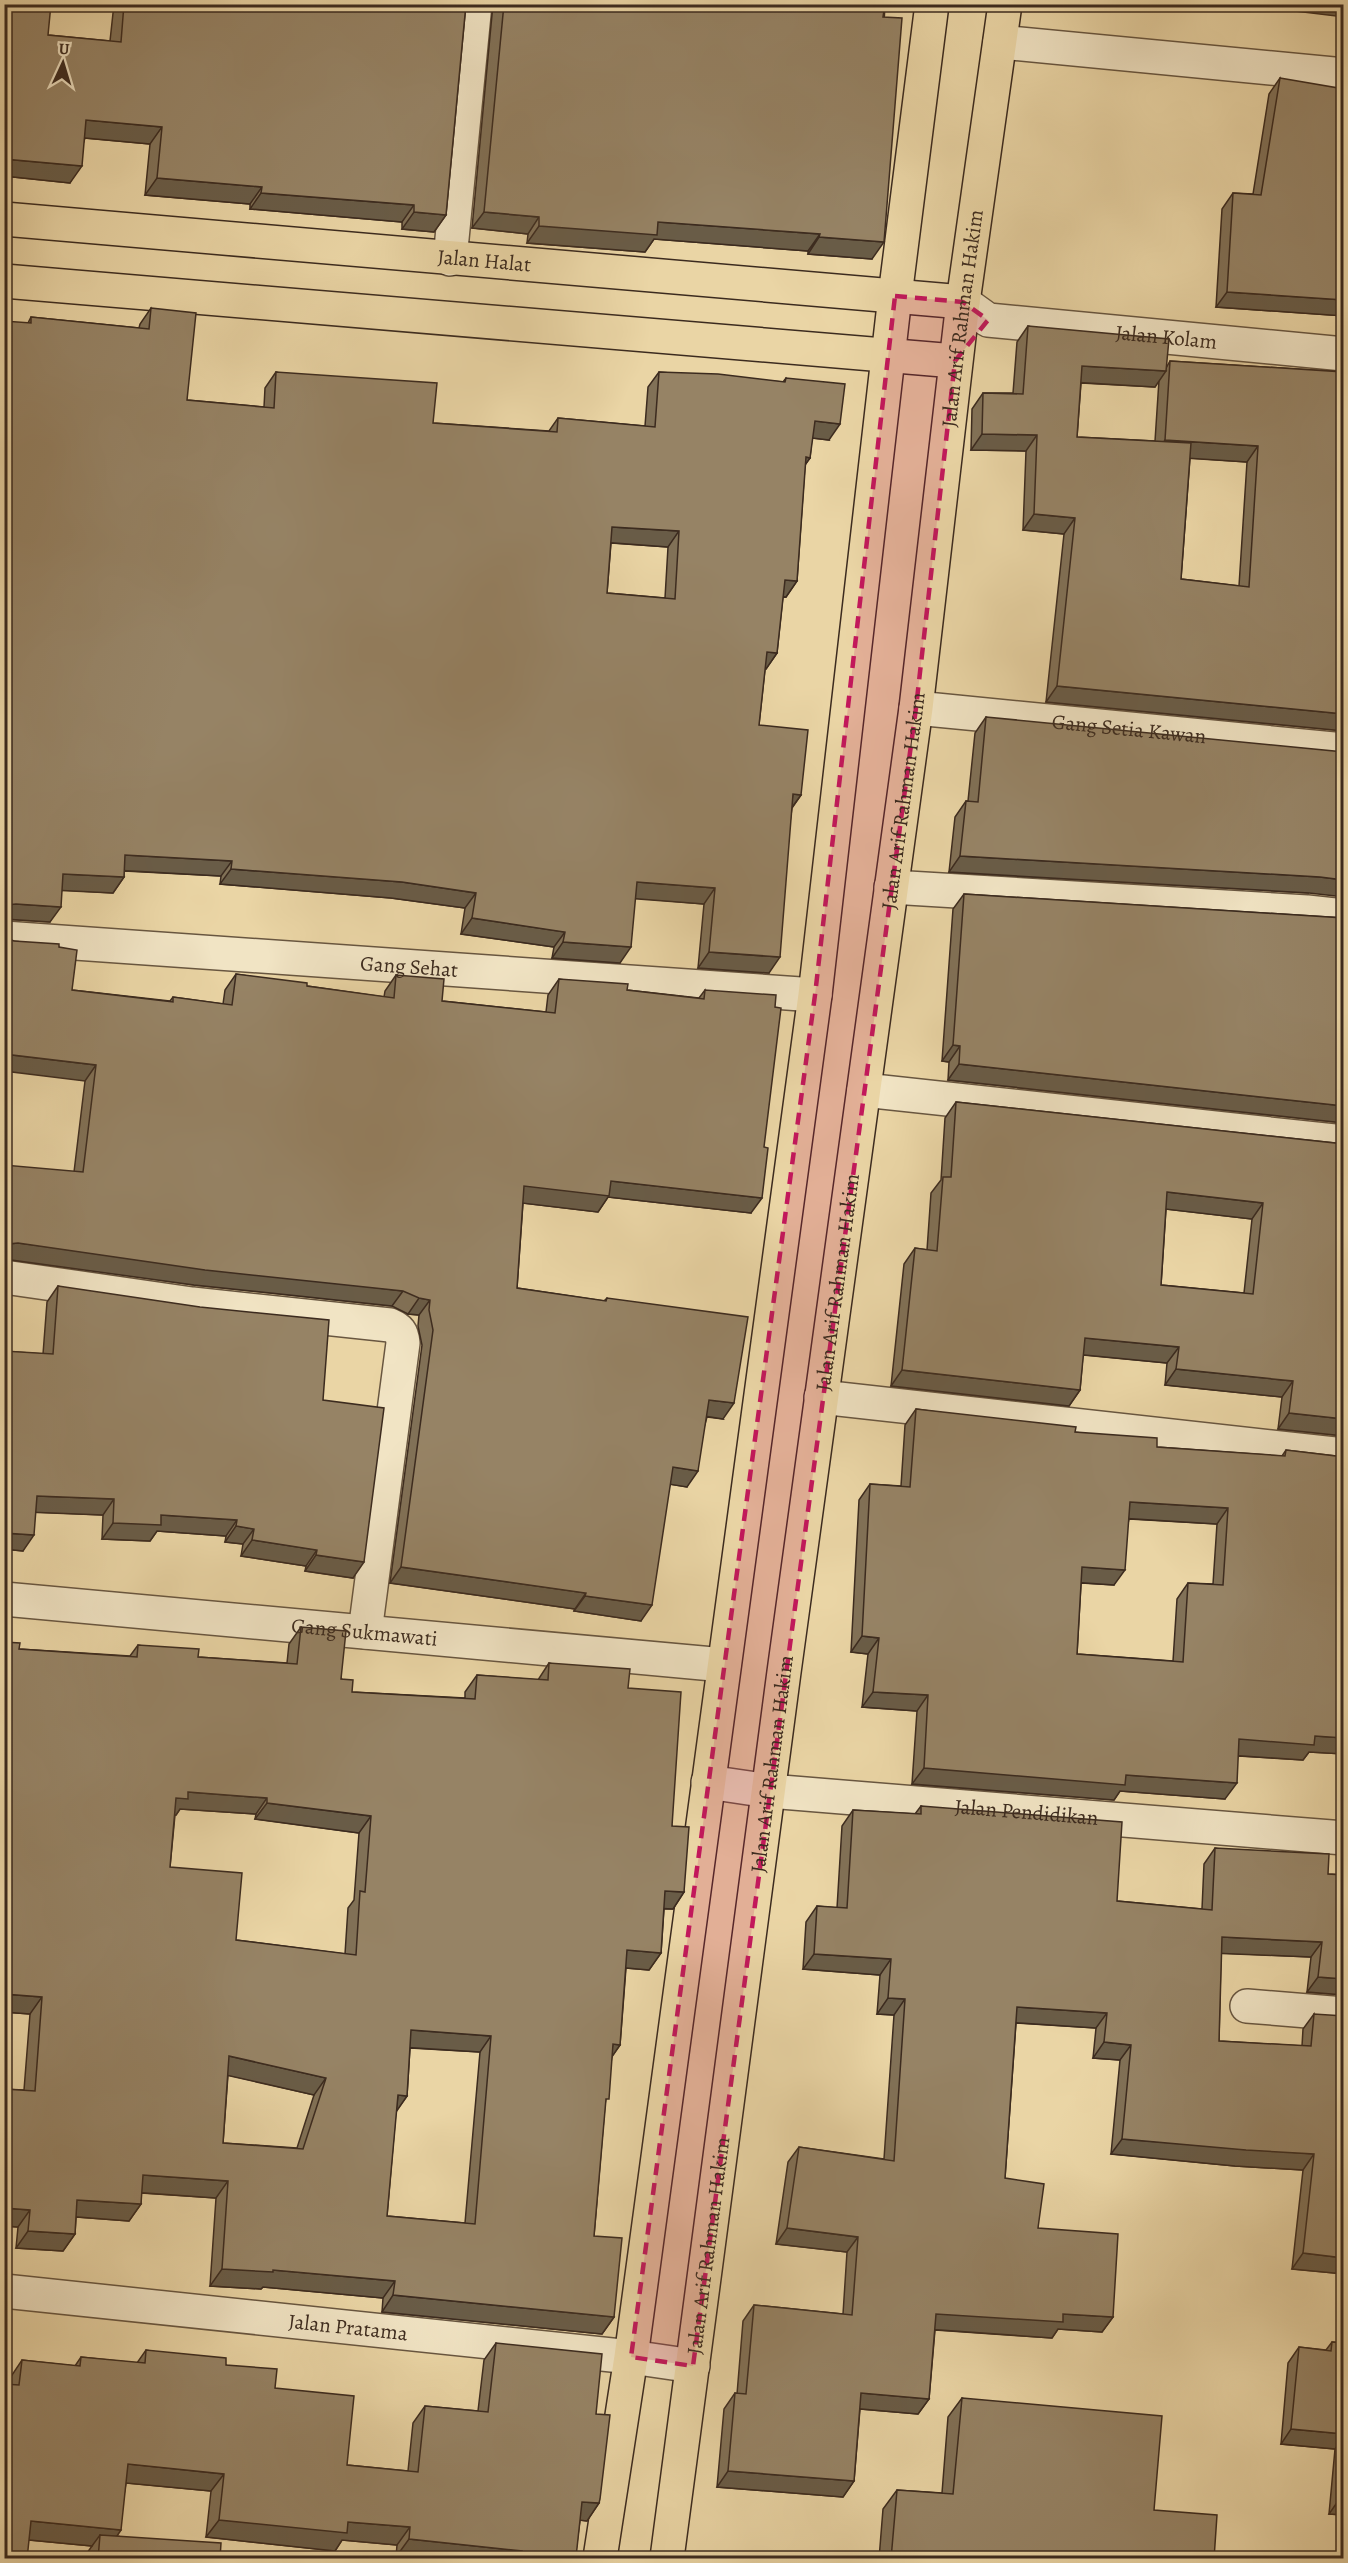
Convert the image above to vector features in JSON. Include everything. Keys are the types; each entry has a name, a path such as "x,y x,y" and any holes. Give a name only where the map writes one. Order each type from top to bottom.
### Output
{"main road":[{"path":"600,2559 631,2357 814,995 895,296 932,4"},
{"name":"Jalan Arif Rahman Hakim","path":"667,2559 821,1397 916,708 956,361 975,311 1005,4"},
{"name":"Jalan Halat","path":"4,219 895,296 975,311"},
{"path":"4,281 956,361"}],"street":[{"path":"450,259 475,4"},
{"path":"1000,42 1344,75"},
{"name":"Jalan Kolam","path":"975,311 1344,354"},
{"name":"Gang Setia Kawan","path":"916,708 1344,750"},
{"path":"891,887 1344,916"},
{"name":"Gang Sehat","path":"4,938 814,995"},
{"path":"864,1090 1344,1142"},
{"path":"4,1277 192,1304 390,1325 399,1328 403,1343 365,1632"},
{"path":"821,1397 1344,1455"},
{"name":"Gang Sukmawati","path":"4,1599 724,1665"},
{"name":"Jalan Pendidikan","path":"708,1782 769,1791 1344,1838"},
{"path":"1247,2006 1344,2014"},
{"name":"Jalan Pratama","path":"4,2291 631,2357 693,2366"}],"highlighted area":[{"path":"895,296 963,302 988,320 955,361 916,708 693,2366 631,2357 815,995"}],"building":[{"path":"4,4 51,4 48,35 121,42 124,4 466,4 446,215 414,212 414,205 261,193 262,187 157,178 162,127 86,120 82,166 4,159"},
{"path":"504,4 706,4 753,8 753,4 885,4 883,17 902,18 884,242 819,237 820,234 658,222 657,235 539,226 539,217 484,212"},
{"path":"1280,78 1344,89 1344,300 1227,292 1233,193 1261,195"},
{"path":"151,308 196,313 187,400 274,408 276,372 437,383 433,423 557,432 558,418 655,427 659,372 718,374 785,382 786,378 845,384 840,424 815,421 810,458 806,457 797,581 785,580 777,653 767,652 759,725 808,730 801,795 793,794 780,957 709,952 715,888 637,882 631,947 563,942 565,932 472,918 476,893 402,882 231,869 232,861 125,855 124,877 63,874 61,907 16,904 7,905 4,908 4,321 31,323 31,317 149,329","holes":["612,527 679,531 675,599 607,593"]},
{"path":"1028,326 1169,339 1166,371 1082,366 1077,437 1191,443 1181,579 1249,587 1258,446 1165,440 1170,361 1344,372 1344,714 1057,686 1075,518 1034,514 1037,435 982,434 983,393 1023,394"},
{"path":"986,717 1344,752 1344,880 960,856 966,801 978,802"},
{"path":"964,894 1344,918 1344,1106 959,1064 960,1046 953,1045"},
{"path":"4,937 14,941 59,944 59,947 77,950 72,990 173,1002 173,997 232,1005 236,974 394,998 396,975 444,979 442,1001 555,1013 559,979 628,984 627,990 704,999 705,990 776,995 775,1007 781,1008 764,1147 768,1148 762,1198 611,1181 609,1196 524,1186 517,1288 606,1301 607,1298 748,1317 734,1403 709,1400 698,1471 673,1467 652,1605 585,1596 586,1593 401,1567 433,1330 429,1310 430,1300 403,1291 205,1270 18,1243 4,1247 4,1165 83,1172 96,1065 4,1054"},
{"path":"956,1102 1344,1144 1344,1419 1289,1413 1293,1381 1176,1369 1179,1347 1085,1338 1080,1390 902,1370 915,1248 937,1251 943,1177 951,1177","holes":["1167,1192 1263,1203 1253,1294 1161,1285"]},
{"path":"58,1286 200,1307 329,1320 323,1400 384,1408 364,1562 316,1555 317,1550 252,1540 254,1529 236,1526 237,1520 161,1515 161,1525 113,1523 114,1499 37,1496 34,1535 4,1533 4,1351 53,1354"},
{"path":"916,1409 1076,1427 1075,1432 1157,1438 1157,1447 1285,1456 1286,1450 1344,1457 1344,1738 1315,1736 1314,1745 1239,1739 1237,1783 1126,1775 1125,1785 924,1768 928,1695 873,1692 879,1638 862,1636 870,1484 910,1487","holes":["1130,1502 1228,1508 1223,1585 1188,1583 1183,1662 1077,1654 1082,1567 1125,1570"]},
{"path":"301,1627 346,1631 341,1679 353,1680 352,1692 475,1699 477,1675 548,1680 549,1663 630,1669 628,1688 681,1692 672,1826 689,1827 684,1892 665,1891 661,1953 627,1950 620,2045 613,2044 609,2099 606,2099 594,2236 622,2238 614,2317 393,2295 395,2281 273,2270 273,2272 222,2269 228,2181 143,2175 141,2204 77,2200 75,2234 28,2231 30,2210 4,2208 4,2089 35,2091 42,1997 4,1994 4,1642 20,1643 19,1649 137,1657 138,1645 199,1649 198,1657 297,1664","holes":["188,1792 267,1798 267,1803 371,1816 365,1892 360,1891 356,1955 236,1940 242,1873 170,1867 176,1798 188,1799","411,2030 491,2036 475,2224 387,2216 398,2095 407,2096","229,2056 326,2078 303,2149 223,2143"]},
{"path":"921,1806 1122,1822 1117,1901 1212,1910 1215,1848 1329,1854 1328,1874 1344,1875 1344,1979 1318,1977 1322,1942 1222,1937 1219,2041 1311,2046 1314,2014 1344,2016 1344,2258 1303,2253 1314,2154 1122,2139 1131,2045 1104,2042 1107,2013 1017,2007 1005,2178 1044,2184 1038,2228 1118,2234 1113,2317 1063,2314 1063,2322 936,2314 929,2399 861,2393 854,2481 728,2471 735,2393 746,2394 754,2305 852,2315 858,2237 787,2228 799,2147 894,2161 905,1999 888,1998 891,1959 814,1954 817,1906 847,1908 853,1810 921,1814"},
{"path":"1332,2342 1344,2343 1344,2434 1291,2429 1299,2347 1331,2351"},
{"path":"496,2343 602,2354 596,2414 610,2415 600,2499 599,2503 582,2502 576,2557 521,2559 522,2551 409,2539 410,2527 348,2522 347,2533 219,2520 224,2474 128,2464 121,2530 31,2521 27,2559 4,2559 4,2384 19,2385 22,2360 80,2366 81,2357 145,2363 146,2350 226,2358 226,2365 277,2369 275,2388 354,2396 347,2465 418,2472 425,2406 488,2412"},
{"path":"962,2398 1162,2416 1154,2510 1217,2515 1214,2559 891,2559 897,2490 953,2494"},
{"path":"1344,2456 1344,2499 1340,2498"},
{"path":"100,2535 221,2543 220,2559 98,2559"},
{"path":"790,2553 863,2559 790,2559"}]}
